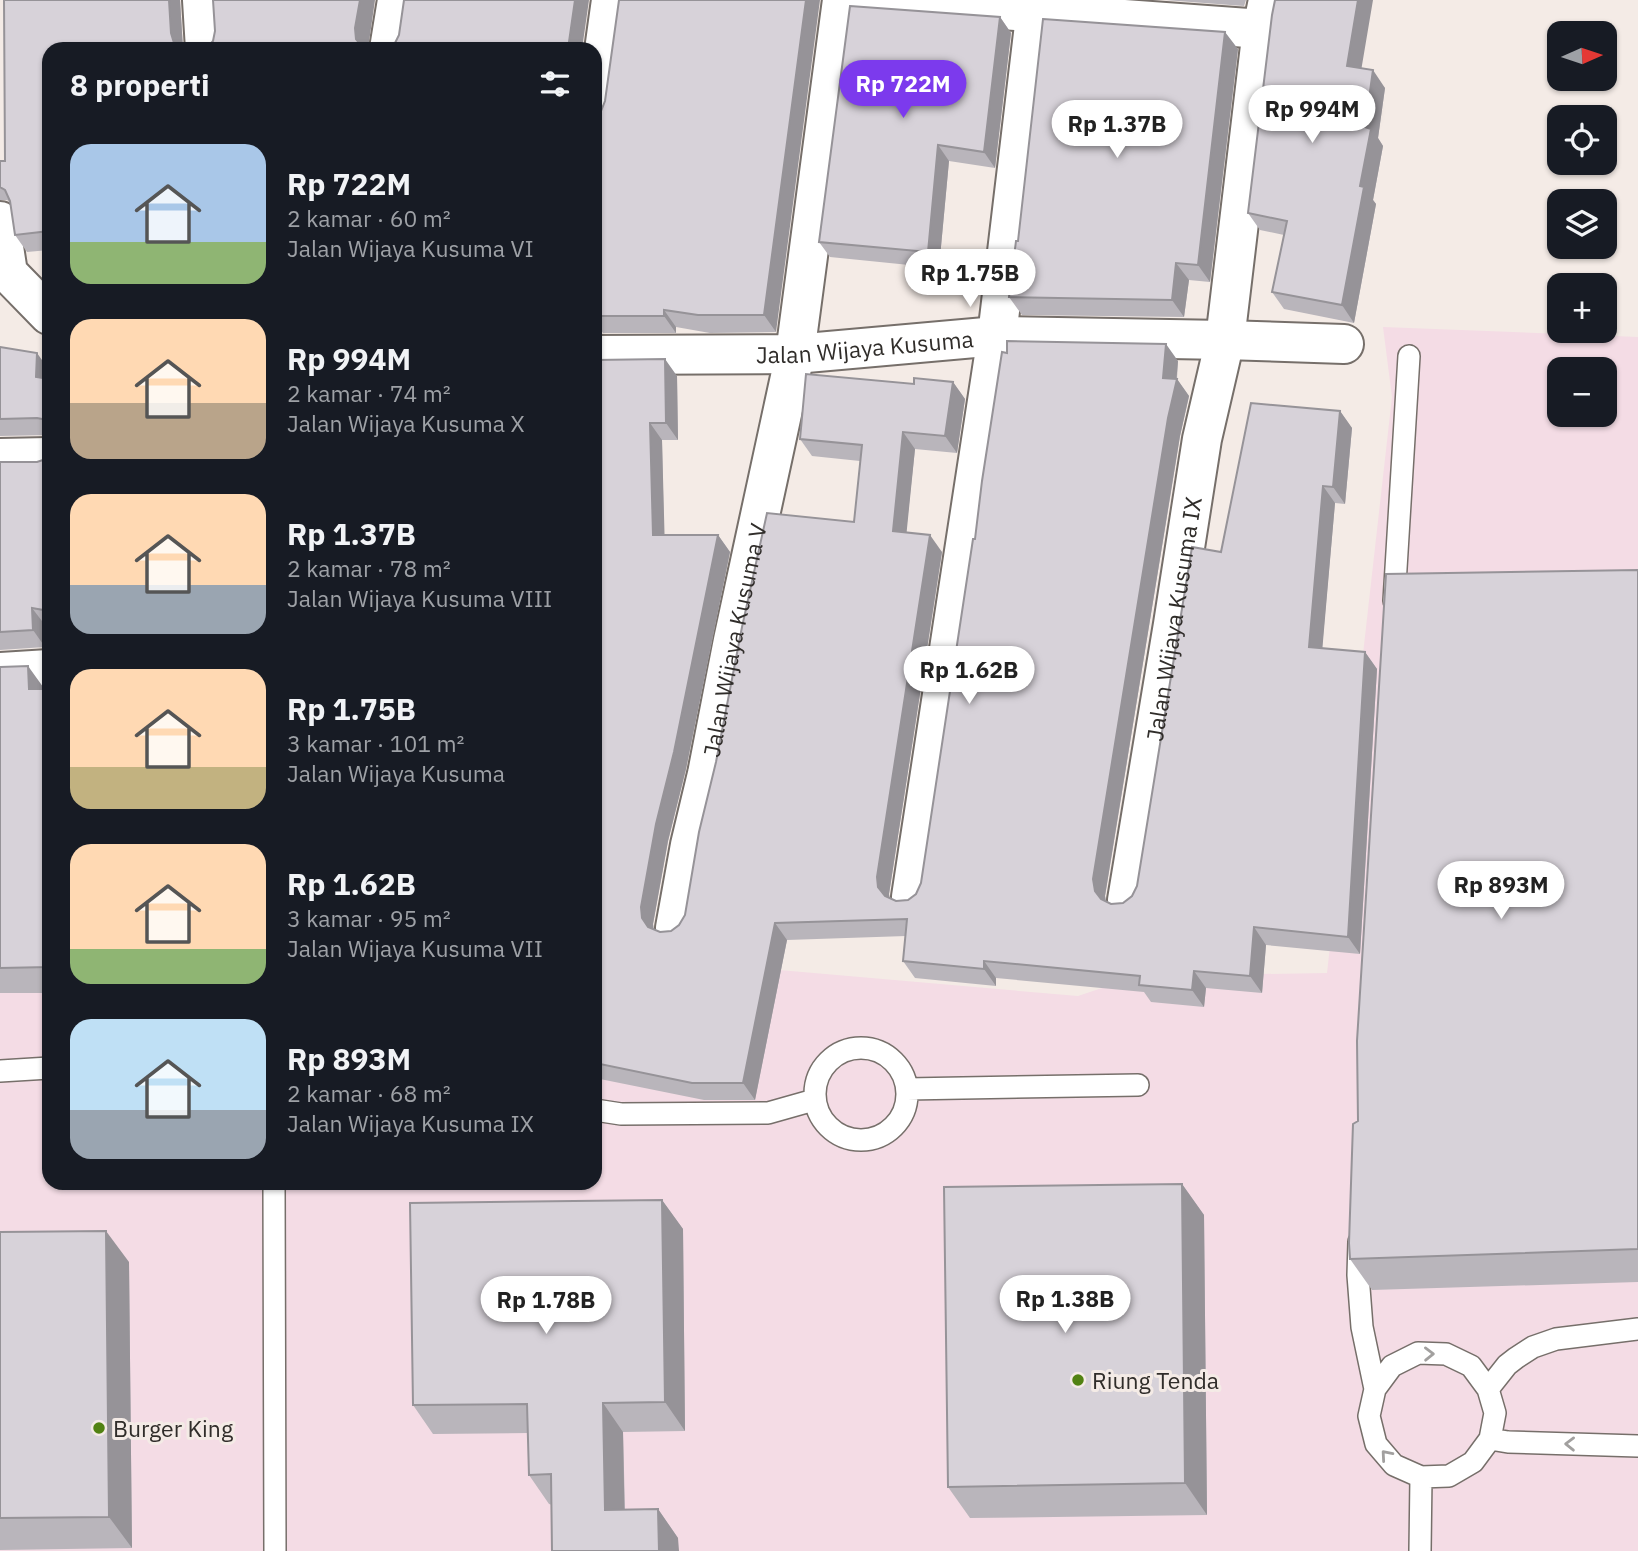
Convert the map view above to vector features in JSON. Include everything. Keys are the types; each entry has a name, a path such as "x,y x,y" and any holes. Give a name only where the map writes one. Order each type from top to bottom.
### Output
{"street":[{"path":"202,0 205,42"},
{"path":"390,42 397,0"},
{"path":"602,65 611,0"},
{"name":"Jalan Wijaya Kusuma V","path":"675,928 690,845 795,354 842,0"},
{"path":"863,0 1265,15"},
{"path":"911,897 997,336 1036,6"},
{"name":"Jalan Wijaya Kusuma IX","path":"1127,900 1202,439 1225,340 1265,15"},
{"path":"0,221 4,273 42,308"},
{"name":"Jalan Wijaya Kusuma","path":"602,355 795,354 997,336 1344,344"},
{"path":"0,458 42,457"},
{"path":"0,672 42,669"}],"lane":[{"path":"1393,621 1409,356"},
{"path":"855,1047 873,1049 889,1057 901,1071 907,1089 906,1107 897,1123 884,1135 866,1140 848,1140 832,1131 820,1117 814,1100 816,1082 824,1065 838,1053 855,1047"},
{"path":"0,1071 42,1068"},
{"path":"907,1089 1138,1085"},
{"path":"602,1111 621,1114 768,1113 814,1100"},
{"path":"274,1190 275,1551"},
{"path":"1360,1219 1358,1275 1362,1327 1375,1389"},
{"path":"1488,1389 1507,1365 1533,1347 1556,1339 1638,1329"},
{"path":"1418,1353 1446,1354 1471,1366 1488,1389 1495,1413 1490,1439 1474,1462 1449,1476 1421,1477 1394,1465 1376,1444 1369,1416 1375,1389 1392,1366 1418,1353"},
{"path":"1490,1439 1508,1442 1638,1446"},
{"path":"1420,1551 1421,1477"}],"shaded area":[{"path":"1383,327 1547,333 1547,343 1617,343 1617,336 1638,337 1638,1551 0,1551 0,859 42,860 42,1190 602,1190 602,948 651,959 1078,996 1138,976 1327,973 1392,397"}],"building":[{"path":"4,0 169,0 174,42 42,42 42,232 15,235 10,201 5,190 0,187 0,161 5,161"},
{"path":"213,0 360,0 355,28 358,42 212,42 215,31"},
{"path":"404,0 575,0 569,42 396,42"},
{"path":"619,0 806,0 764,315 698,315 664,310 664,316 602,316 602,108"},
{"path":"1275,0 1358,0 1347,66 1373,70 1365,127 1371,129 1360,186 1364,187 1342,305 1272,292 1287,221 1248,213"},
{"path":"850,6 1000,17 984,152 938,145 928,252 819,242"},
{"path":"1043,19 1225,32 1198,265 1176,263 1172,300 1009,297 1018,241"},
{"path":"1007,341 1166,344 1163,378 1177,379 1168,418 1093,879 1095,891 1101,899 1111,904 1123,903 1132,896 1137,886 1192,547 1221,552 1251,403 1340,411 1333,487 1323,486 1309,647 1365,652 1348,937 1254,927 1250,976 1194,971 1192,990 1139,985 1140,976 984,961 984,969 903,961 907,919 775,923 743,1083 692,1083 602,1064 602,360 665,359 666,423 650,423 653,535 718,535 674,752 656,824 641,907 642,918 648,927 660,932 671,931 685,915 699,832 767,513 854,522 862,445 800,439 806,374 914,384 914,378 953,382 945,436 903,432 893,531 930,535 877,877 878,887 885,896 896,901 908,900 916,894 921,883 1002,352 1007,353"},
{"path":"0,347 37,353 36,377 42,378 42,419 0,419"},
{"path":"42,460 42,610 32,608 33,630 0,632 0,462"},
{"path":"1638,570 1638,1249 1350,1259 1353,1124 1358,1121 1357,1041 1386,574"},
{"path":"28,666 29,689 42,689 42,967 0,968 0,667"},
{"path":"1182,1184 1185,1483 948,1487 944,1187"},
{"path":"662,1200 665,1402 603,1403 605,1510 658,1509 659,1551 552,1551 551,1474 529,1475 527,1404 413,1405 410,1203"},
{"path":"106,1231 109,1517 0,1518 0,1232"}],"place":[{"name":"Riung Tenda","path":"1078,1380"},
{"name":"Burger King","path":"99,1428"}]}
